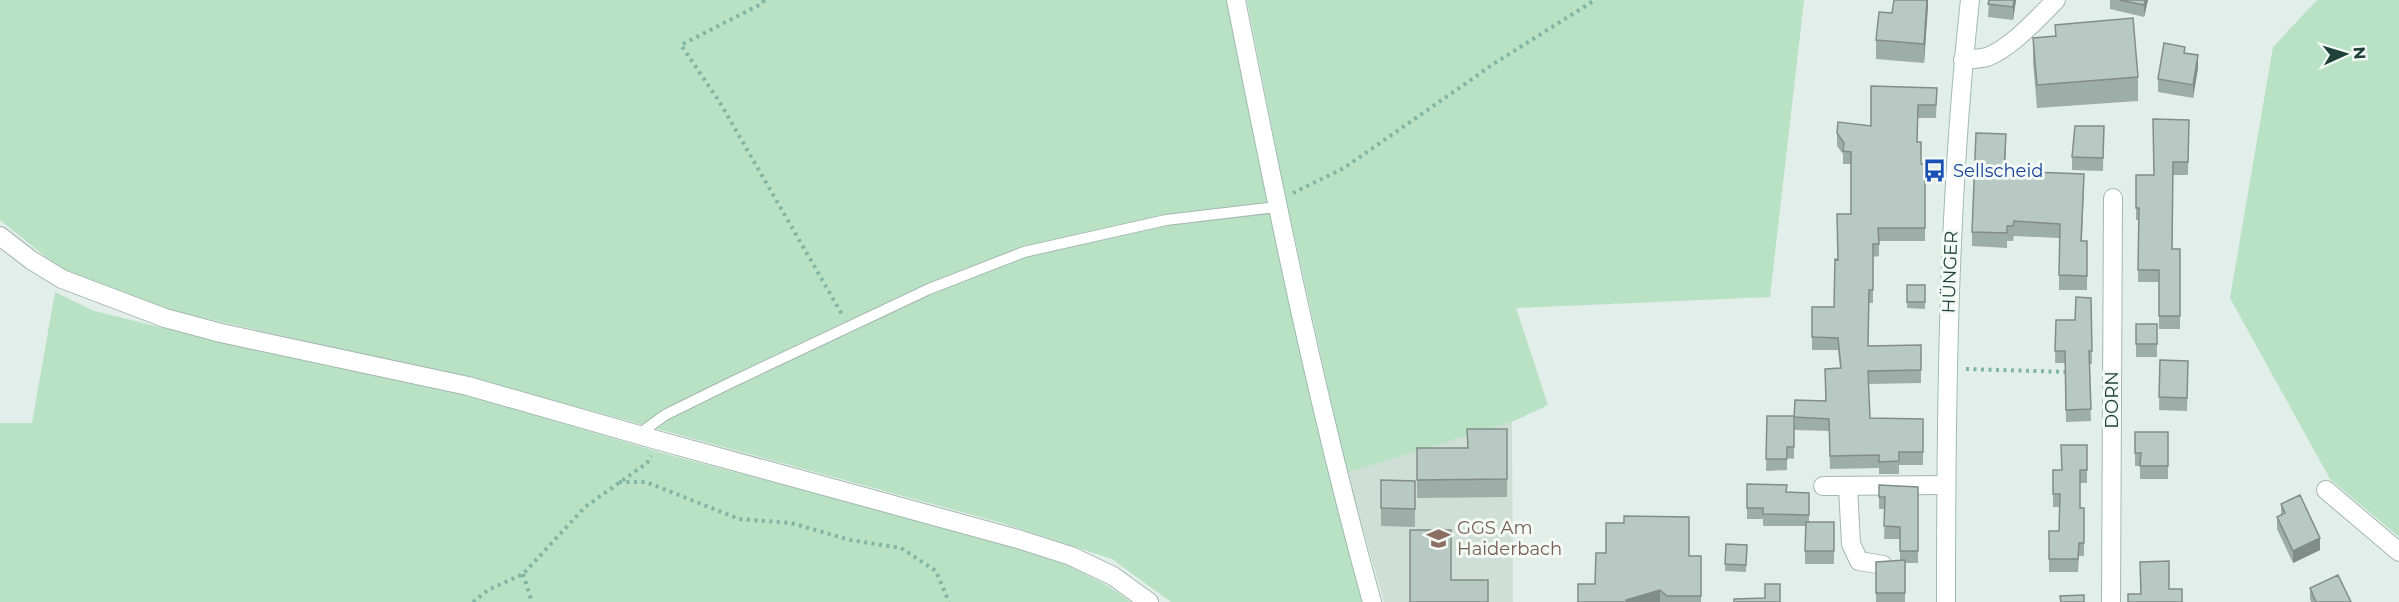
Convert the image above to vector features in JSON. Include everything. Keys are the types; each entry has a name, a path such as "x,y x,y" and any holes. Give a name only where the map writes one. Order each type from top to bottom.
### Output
{"street":[{"path":"1236,0 1277,207 1340,484 1372,602"},
{"name":"HÜNGER","path":"1946,602 1947,368 1955,164 1970,0"},
{"path":"1963,60 1979,59 1993,54 2034,22 2056,0"},
{"name":"DORN","path":"2111,602 2113,198"},
{"path":"0,236 31,260 62,279 165,318 221,333 468,386 1008,536 1071,556 1113,576 1149,602"},
{"path":"1823,486 1946,485"},
{"path":"1848,486 1851,544 1859,561 1883,565"},
{"path":"2326,490 2399,552"}],"lane":[{"path":"639,434 665,415 929,289 1024,252 1166,220 1277,207"}],"path":[{"path":"764,0 681,45 719,101 850,328"},
{"path":"1277,207 1287,196 1344,168 1495,63 1595,0"},
{"path":"1947,368 2070,372"},
{"path":"473,602 488,590 523,574 585,507 646,463 660,441"},
{"path":"620,482 646,482 739,519 791,523 850,540 901,548 936,571 949,602"},
{"path":"523,574 532,602"}],"shaded area":[{"name":"GGS Am Haiderbach","path":"1512,422 1513,602 1384,602 1347,473"}],"green space":[{"path":"0,0 1228,0 1308,377 1364,602 1171,602 1112,559 1002,523 468,377 168,310 61,269 0,220"},
{"path":"1247,0 1804,0 1770,297 1516,308 1548,405 1512,422 1347,473 1283,185"},
{"path":"2317,0 2399,0 2399,537 2330,479 2230,298 2273,47"},
{"path":"55,292 94,311 225,343 464,394 662,453 1017,548 1069,566 1108,586 1131,602 0,602 0,423 32,423"}],"building":[{"path":"1894,0 1927,0 1924,44 1876,40 1879,12 1892,13"},
{"path":"1989,0 2014,0 2013,7 1988,4"},
{"path":"2119,0 2145,0 2144,5"},
{"path":"2133,18 2138,77 2037,85 2033,38 2056,36 2055,25"},
{"path":"2164,43 2185,47 2184,53 2198,55 2193,85 2158,79"},
{"path":"1871,86 1937,88 1936,105 1918,105 1917,142 1921,142 1921,164 1925,164 1925,228 1878,228 1879,244 1873,244 1873,290 1869,290 1868,346 1921,345 1921,370 1868,371 1870,418 1923,419 1923,452 1899,452 1899,461 1879,462 1879,455 1830,456 1829,419 1794,417 1795,400 1826,401 1825,369 1841,368 1838,338 1812,337 1812,307 1834,307 1835,259 1838,260 1837,214 1851,214 1851,152 1843,151 1844,143 1837,133 1838,122 1871,126"},
{"path":"2153,119 2189,120 2188,162 2173,162 2172,249 2180,249 2180,316 2159,316 2159,270 2138,270 2139,208 2136,208 2136,175 2154,175"},
{"path":"2075,126 2104,126 2103,158 2072,157"},
{"path":"1976,133 2006,134 2004,171 2084,174 2081,241 2087,241 2087,276 2059,275 2060,224 2014,221 2013,226 2007,226 2007,233 1972,232"},
{"path":"1907,285 1925,285 1925,302 1907,302"},
{"path":"2076,297 2091,298 2092,351 2089,351 2091,409 2066,410 2065,351 2055,351 2056,320 2075,320"},
{"path":"2136,324 2157,324 2157,344 2136,344"},
{"path":"2160,360 2188,361 2187,398 2159,397"},
{"path":"1767,416 1794,416 1794,447 1787,447 1787,459 1766,459"},
{"path":"1467,429 1507,429 1507,479 1417,480 1417,448 1468,448"},
{"path":"2135,432 2168,432 2168,466 2140,466 2141,453 2135,453"},
{"path":"2061,445 2087,445 2087,470 2080,470 2080,508 2084,508 2084,543 2079,543 2078,559 2049,559 2049,531 2059,531 2060,494 2053,494 2053,470 2062,470"},
{"path":"1381,480 1415,481 1415,509 1381,508"},
{"path":"1747,484 1787,485 1786,492 1809,493 1809,515 1763,514 1763,508 1747,508"},
{"path":"1879,485 1918,487 1918,551 1900,551 1900,527 1884,526 1885,497 1879,497"},
{"path":"2300,495 2320,538 2293,551 2277,517 2285,513 2281,504"},
{"path":"1624,516 1689,517 1689,556 1701,556 1701,596 1667,596 1660,590 1626,600 1626,602 1578,602 1578,584 1595,584 1596,553 1606,553 1606,523 1624,523"},
{"path":"1806,522 1834,522 1834,551 1805,551"},
{"path":"1410,530 1451,530 1451,580 1488,580 1488,602 1410,602"},
{"path":"1726,544 1747,545 1746,565 1725,564"},
{"path":"1905,560 1905,593 1876,593 1876,562"},
{"path":"2169,561 2169,589 2182,589 2182,602 2128,602 2128,594 2141,594 2140,562"},
{"path":"2338,575 2351,602 2316,602 2310,588"},
{"path":"1765,584 1780,584 1780,602 1734,602 1734,599 1765,598"},
{"path":"2084,595 2084,602 2061,602 2060,596"}],"place":[{"name":"Sellscheid","path":"1935,171"},
{"name":"GGS Am Haiderbach","path":"1439,538"}]}
